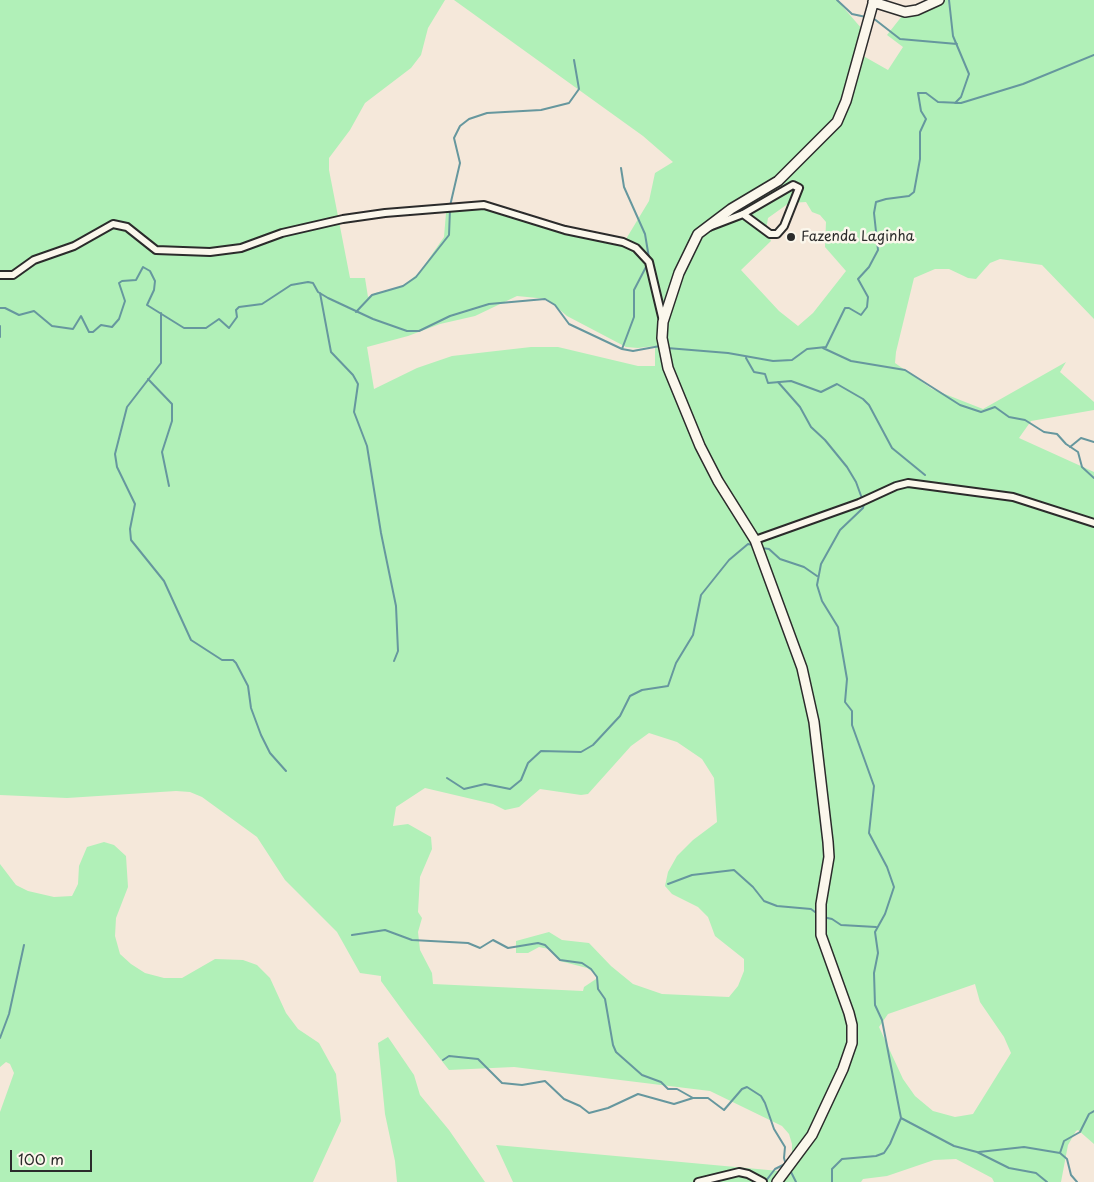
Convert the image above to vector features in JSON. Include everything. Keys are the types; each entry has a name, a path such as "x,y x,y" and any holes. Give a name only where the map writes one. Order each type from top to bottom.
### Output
{"main road":[{"path":"777,1182 802,1150 819,1118 852,1044 852,1025 821,935 821,904 827,869 828,842 810,696 802,668 755,540 718,481 693,430 665,360 662,350 663,322 689,249 703,228 778,181 837,122 846,101 873,1 905,12 917,10 939,0"}],"street":[{"path":"703,228 722,224 744,214 793,185 799,188 784,226 777,234 770,234 744,214"},
{"path":"0,275 14,275 34,260 74,246 114,224 127,226 159,250 210,252 241,248 282,233 343,220 384,213 484,205 565,230 623,242 636,248 646,257 652,268 663,322"},
{"path":"755,540 859,503 896,486 908,483 1013,497 1038,504 1066,516 1094,523"},
{"path":"698,1182 739,1172 748,1174 763,1182"}],"green space":[{"path":"0,0 445,0 428,28 421,55 411,68 365,103 350,130 329,158 329,170 350,278 365,278 368,297 375,293 401,287 419,273 444,237 446,213 450,206 484,207 559,231 626,239 649,201 655,173 673,162 643,136 454,0 837,0 862,29 858,53 888,70 903,47 887,35 902,16 924,10 936,0 1094,0 1094,319 1042,265 1000,259 990,263 976,279 968,278 949,269 935,269 914,278 895,363 932,389 983,409 1066,362 1060,372 1094,402 1094,410 1031,421 1019,438 1094,472 1094,1144 1078,1130 1076,1131 1068,1145 1061,1182 994,1182 992,1178 956,1159 934,1160 887,1176 863,1179 861,1182 513,1182 496,1145 779,1171 792,1155 792,1144 789,1134 782,1126 710,1091 514,1067 449,1070 381,981 381,976 360,973 337,932 285,880 257,837 202,797 190,792 176,791 67,798 0,795","holes":["806,202 812,212 820,215 826,222 825,247 846,271 813,313 798,326 779,311 741,270 771,241 766,230 768,218 789,203","517,296 547,299 567,316 626,347 655,346 655,366 638,366 558,347 531,347 452,356 417,368 374,389 367,347 408,336 440,324 475,316","649,733 677,742 702,759 714,778 717,822 693,840 677,856 668,872 665,886 672,894 698,907 708,917 715,936 744,959 744,971 738,986 729,997 662,994 633,984 611,966 589,943 562,940 549,932 516,941 516,953 528,953 539,947 549,949 560,961 587,968 596,974 596,979 584,987 583,991 433,984 432,973 420,950 418,932 422,918 418,912 420,877 432,849 431,837 408,824 393,826 396,807 425,788 493,804 505,810 519,807 540,789 581,795 588,794 631,746","975,984 980,1002 1004,1037 1011,1053 973,1114 955,1117 933,1111 915,1096 903,1079 879,1027 888,1014"]},
{"path":"104,842 114,845 126,856 128,887 116,918 115,936 120,954 145,973 164,978 182,978 215,959 243,960 257,965 270,978 286,1013 298,1029 319,1043 336,1074 341,1121 313,1182 0,1182 0,1112 14,1073 10,1064 6,1062 0,1067 0,864 16,885 28,891 54,897 72,896 78,884 79,866 87,847"},
{"path":"388,1037 414,1075 420,1095 449,1130 485,1182 397,1182 395,1161 385,1114 378,1043"}],"waterway":[{"path":"837,0 852,14 866,17"},
{"path":"949,0 953,36 969,74 961,97 955,103"},
{"path":"873,18 900,39 957,44"},
{"path":"667,348 728,353 773,361 792,360 807,349 826,347 845,308 849,308 861,315 867,307 868,297 858,279 869,267 878,250 874,213 876,202 909,196 914,192 920,159 920,132 926,119 921,111 918,93 926,93 938,102 961,103 1023,84 1094,55"},
{"path":"450,206 460,163 454,138 460,126 469,119 487,113 541,110 569,103 579,89 574,60"},
{"path":"621,168 624,187 645,234 649,258"},
{"path":"356,312 372,295 403,286 416,277 449,235 450,210"},
{"path":"622,349 634,317 634,290 647,265"},
{"path":"0,308 5,308 19,315 34,311 52,326 73,329 81,316 89,332 93,332 101,325 112,327 119,319 125,301 119,283 136,280 143,267 150,271 155,281 154,290 147,305 184,328 206,328 219,319 229,328 237,317 236,310 239,307 262,304 291,285 308,282 313,283 318,292 328,298 373,319 407,331 419,331 450,316 489,304 545,299 555,305 569,324 622,349 633,351 660,346"},
{"path":"320,293 331,352 353,375 358,384 354,412 367,446 381,533 396,606 398,651 394,661"},
{"path":"161,313 161,363 127,407 115,454 117,467 135,504 130,529 131,540 164,581 191,640 222,660 233,660 236,663 248,686 251,708 261,735 270,753 286,771"},
{"path":"0,326 0,337"},
{"path":"823,348 851,361 905,370 960,405 981,412 995,407 1009,417 1025,420 1044,432 1057,434 1066,444 1078,452 1082,467 1094,478"},
{"path":"746,358 754,372 765,374 768,383 791,381 821,392 837,384 863,399 869,405 892,448 925,475"},
{"path":"148,379 172,404 172,421 162,452 169,486"},
{"path":"778,382 800,407 811,427 825,440 847,467 856,482 864,504 863,508 840,530 821,564 817,585 822,601 838,627 847,679 845,702 852,711 852,725 874,786 869,833 887,867 894,887 885,914 875,932 878,953 874,973 875,1005 882,1020 901,1118 884,1153 876,1156 842,1159 832,1169 832,1182"},
{"path":"1070,447 1081,438 1094,442"},
{"path":"447,778 464,789 485,784 510,789 521,780 528,763 541,751 581,752 593,745 620,716 630,696 642,690 668,686 676,663 693,635 701,595 729,560 748,544 753,545"},
{"path":"762,548 769,549 780,559 804,567 817,576"},
{"path":"668,884 692,875 734,870 753,887 764,901 777,906 811,909 819,915"},
{"path":"823,917 832,919 841,925 876,927"},
{"path":"352,935 385,930 412,940 468,943 480,948 493,940 508,948 538,943 545,945 560,960 582,963 591,969 597,977 598,989 605,999 613,1045 616,1052 642,1075 661,1082 668,1089 677,1089 693,1098"},
{"path":"0,1038 9,1014 24,945"},
{"path":"443,1060 449,1056 478,1059 502,1083 522,1085 545,1081 564,1099 580,1106 589,1113 608,1108 638,1094 674,1104 693,1098 708,1098 724,1110 742,1089 747,1087 761,1096 765,1103 774,1129 785,1147 784,1158 786,1165"},
{"path":"1060,1153 1064,1141 1080,1132 1089,1114 1094,1111"},
{"path":"901,1118 954,1146 977,1152 1009,1168 1036,1173 1047,1182"},
{"path":"979,1152 1024,1147 1060,1153 1067,1159 1071,1175 1077,1182"},
{"path":"765,1182 775,1169 785,1164"},
{"path":"790,1170 796,1182"}],"place":[{"name":"Fazenda Laginha","path":"791,237"}]}
